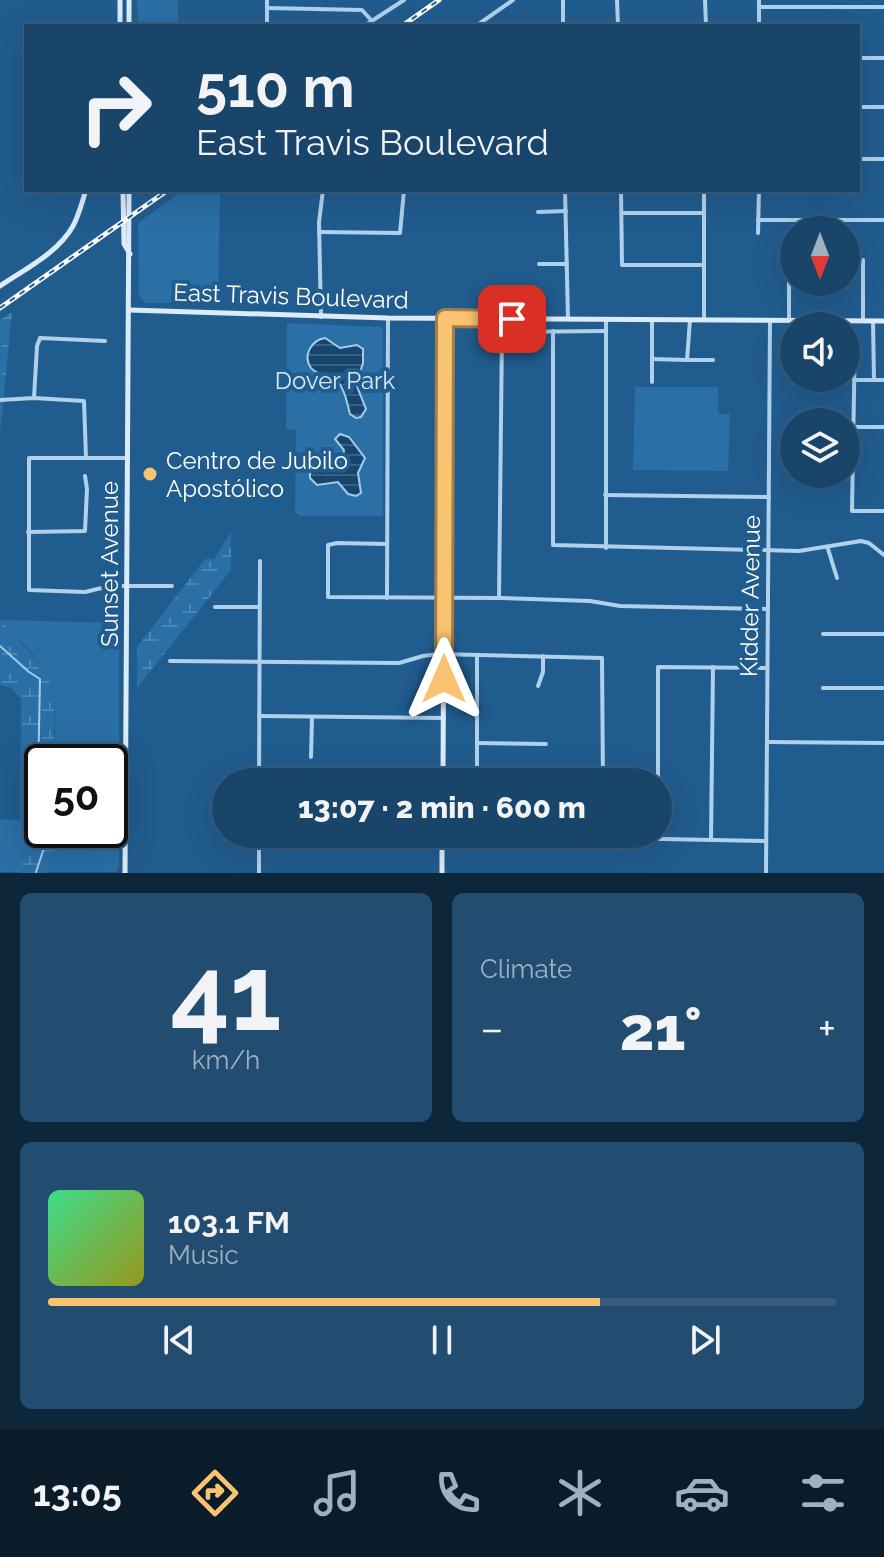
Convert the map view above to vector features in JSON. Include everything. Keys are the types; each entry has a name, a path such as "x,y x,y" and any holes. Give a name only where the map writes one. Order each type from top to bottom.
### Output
{"main road":[{"path":"120,0 120,24"},
{"path":"129,0 129,24"},
{"path":"0,286 49,253 67,236 85,192"},
{"name":"Sunset Avenue","path":"123,192 124,244 130,255"},
{"name":"Sunset Avenue","path":"125,873 129,192"},
{"name":"East Travis Boulevard","path":"129,310 321,317 780,320"},
{"path":"443,768 445,318"},
{"name":"East Travis Boulevard","path":"860,321 884,321"},
{"path":"442,848 442,873"}],"street":[{"path":"267,0 267,24"},
{"path":"367,24 404,0"},
{"path":"479,24 513,0"},
{"path":"563,0 563,24"},
{"path":"617,0 618,24"},
{"path":"705,0 706,24"},
{"path":"759,0 759,24"},
{"path":"759,7 884,7"},
{"path":"267,8 362,10 372,21"},
{"path":"860,58 884,58"},
{"path":"860,107 884,107"},
{"path":"860,159 884,159"},
{"path":"321,317 319,232 323,192"},
{"path":"319,232 400,233 404,192"},
{"path":"565,192 568,319"},
{"path":"621,192 622,265 704,265"},
{"path":"704,192 704,320"},
{"path":"758,233 759,192"},
{"path":"538,212 566,211"},
{"path":"621,213 704,213"},
{"path":"758,220 884,220"},
{"path":"863,260 863,321"},
{"path":"539,264 567,264"},
{"path":"387,598 388,318"},
{"path":"606,319 606,548"},
{"path":"652,320 652,382"},
{"path":"687,360 690,320"},
{"name":"Kidder Avenue","path":"766,873 770,320"},
{"path":"873,321 874,380"},
{"path":"553,331 553,545 769,550 828,548 861,541 869,543 884,555"},
{"path":"499,598 502,332 606,331"},
{"path":"34,398 40,338 105,341"},
{"path":"652,359 713,360"},
{"path":"860,380 884,380"},
{"path":"0,400 34,398 84,401 86,458"},
{"path":"860,427 884,427"},
{"path":"128,458 29,458 29,590 85,592 110,586 172,586"},
{"path":"28,532 85,531 85,476"},
{"path":"852,488 852,511 884,511"},
{"path":"605,495 769,497"},
{"path":"387,544 328,545 328,597 499,598 590,601 620,606 768,609"},
{"path":"828,548 837,578"},
{"path":"259,768 260,561"},
{"path":"215,607 259,607"},
{"path":"823,634 884,634"},
{"path":"170,661 399,663 444,654 602,658 603,768"},
{"path":"477,655 477,768"},
{"path":"538,686 543,672 543,656"},
{"path":"658,768 658,667 767,668"},
{"path":"711,840 713,667"},
{"path":"823,688 884,688"},
{"path":"259,716 444,718"},
{"path":"311,757 312,717"},
{"path":"767,742 884,743"},
{"path":"478,743 546,744"},
{"path":"672,837 766,841"},
{"path":"259,848 259,873"}],"green space":[{"path":"137,0 178,0 178,24 138,24"},
{"path":"181,192 220,192 218,303 145,303 139,295 138,223"},
{"path":"12,312 0,434 0,320"},
{"name":"Dover Park","path":"287,323 383,327 383,516 300,516 295,512 296,430 286,429"},
{"path":"635,387 718,387 718,414 730,414 728,471 633,470"},
{"path":"231,532 231,570 137,688 137,647 205,559 214,559"},
{"path":"0,620 119,623 119,744 54,744 52,690 43,668"},
{"path":"0,620 43,667 54,698 54,744 24,744 24,848 53,848 46,873 20,873 21,699 11,688 0,685"},
{"path":"0,819 21,820 20,872 0,872"},
{"path":"53,848 119,848 119,866 116,872 46,872"}],"shaded area":[{"path":"325,338 340,348 357,345 363,349 363,363 356,384 366,409 361,417 350,414 343,390 336,380 317,373 308,363 310,349"},
{"path":"340,434 349,437 365,458 358,473 361,493 356,496 348,494 338,482 317,485 310,478 310,472 316,467 332,467 342,461 344,450 335,439"}],"waterway":[{"path":"0,646 40,679 39,744"},
{"path":"36,872 44,848"}],"railway":[{"path":"405,24 439,0"},
{"path":"0,308 165,192"}],"place":[{"name":"Centro de Jubilo Apostólico","path":"150,474"}],"route":[{"path":"444,679 445,318 512,319"}]}
